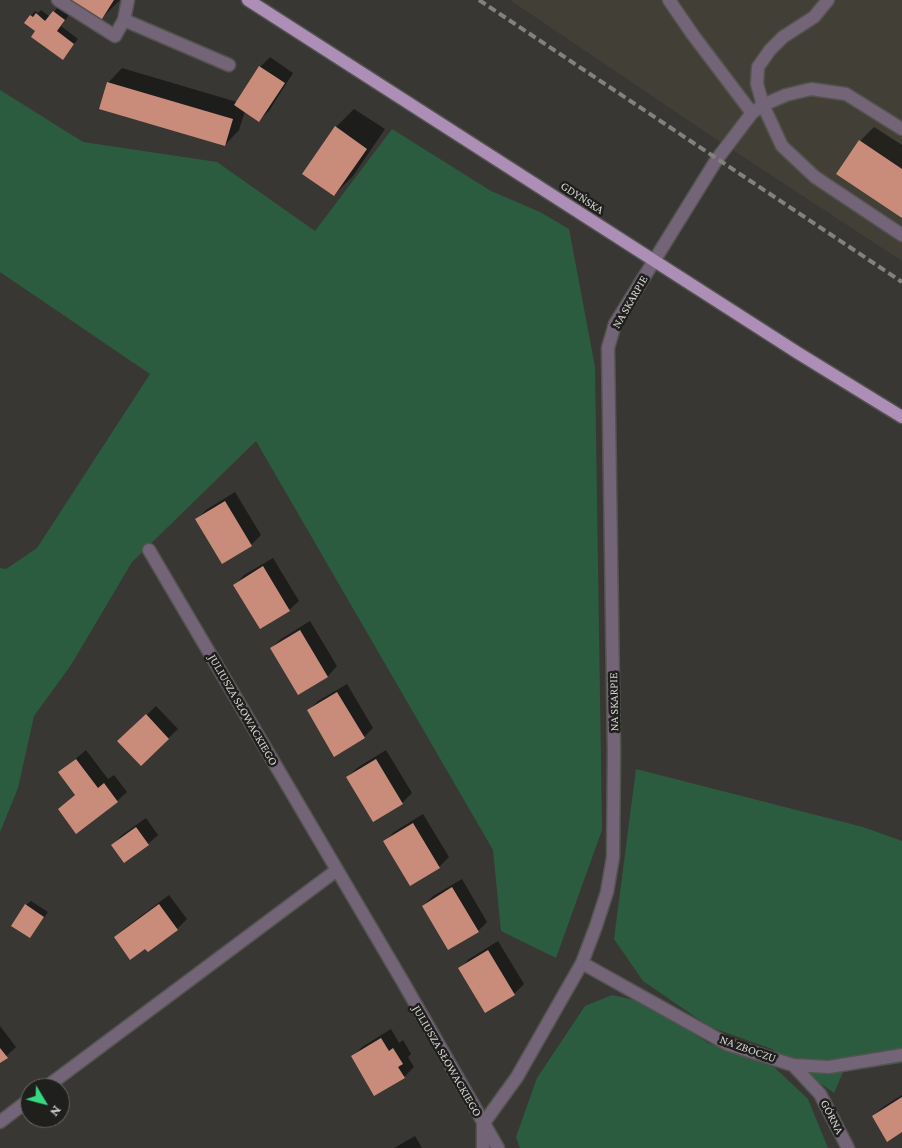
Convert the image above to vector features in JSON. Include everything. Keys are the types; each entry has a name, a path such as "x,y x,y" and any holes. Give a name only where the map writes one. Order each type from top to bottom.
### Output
{"main road":[{"name":"GDYŃSKA","path":"248,0 798,353 902,417"}],"street":[{"path":"58,0 115,36 124,20 128,0"},
{"path":"669,0 752,113"},
{"path":"828,0 814,17 784,37 770,50 758,67 757,84 762,105 782,146 815,177 902,235"},
{"path":"124,20 229,65"},
{"name":"NA SKARPIE","path":"483,1124 517,1076 582,963 607,892 614,823 608,348 615,324 620,313 718,159 752,113 762,105 786,95 811,89 846,94 902,129"},
{"name":"JULIUSZA SŁOWACKIEGO","path":"149,550 498,1148"},
{"path":"58,1078 337,870"},
{"name":"NA ZBOCZU","path":"582,963 727,1044 793,1065 829,1067 902,1055"},
{"name":"GÓRNA","path":"793,1065 820,1094 848,1148"},
{"path":"0,1122 20,1107"},
{"path":"483,1124 483,1148"}],"shaded area":[{"path":"510,0 902,0 902,261 710,135"}],"green space":[{"path":"0,90 83,142 217,162 315,231 392,129 491,191 540,212 569,229 595,367 602,830 556,958 501,931 493,850 256,441 132,562 71,665 34,716 18,788 0,832 0,568 6,569 37,548 150,374 0,272"},
{"path":"636,769 863,827 902,841 902,1063 843,1072 834,1093 772,1049 710,1027 643,981 614,939"},
{"path":"612,995 648,1003 708,1043 774,1067 808,1099 828,1148 520,1148 516,1137 537,1078 585,1006"}],"building":[{"path":"66,0 114,0 100,22"},
{"path":"53,11 65,20 57,31 74,44 63,60 31,37 35,31 24,23 30,15 33,17 36,13 45,21"},
{"path":"259,66 285,83 259,122 234,105"},
{"path":"107,82 233,119 225,146 99,109"},
{"path":"335,126 367,149 334,196 302,174"},
{"path":"859,140 902,169 902,218 836,174"},
{"path":"225,501 252,546 222,564 195,519"},
{"path":"263,566 290,611 260,629 233,585"},
{"path":"300,630 328,677 298,695 270,648"},
{"path":"337,692 365,738 334,757 307,710"},
{"path":"146,714 169,739 141,766 117,741"},
{"path":"76,759 98,788 104,783 118,802 76,834 58,809 75,795 58,772"},
{"path":"376,759 403,804 373,822 346,777"},
{"path":"413,823 440,868 410,886 383,841"},
{"path":"136,827 149,845 124,863 111,845"},
{"path":"452,887 479,932 448,950 422,906"},
{"path":"25,904 44,917 30,938 11,926"},
{"path":"159,904 178,930 148,952 145,949 130,960 114,937"},
{"path":"488,950 515,995 485,1013 458,968"},
{"path":"381,1038 389,1051 393,1048 403,1064 398,1067 405,1078 374,1096 351,1056"},
{"path":"0,1048 8,1058 0,1063"},
{"path":"902,1097 902,1132 887,1142 872,1116"}],"railway":[{"path":"479,0 902,282"}]}
